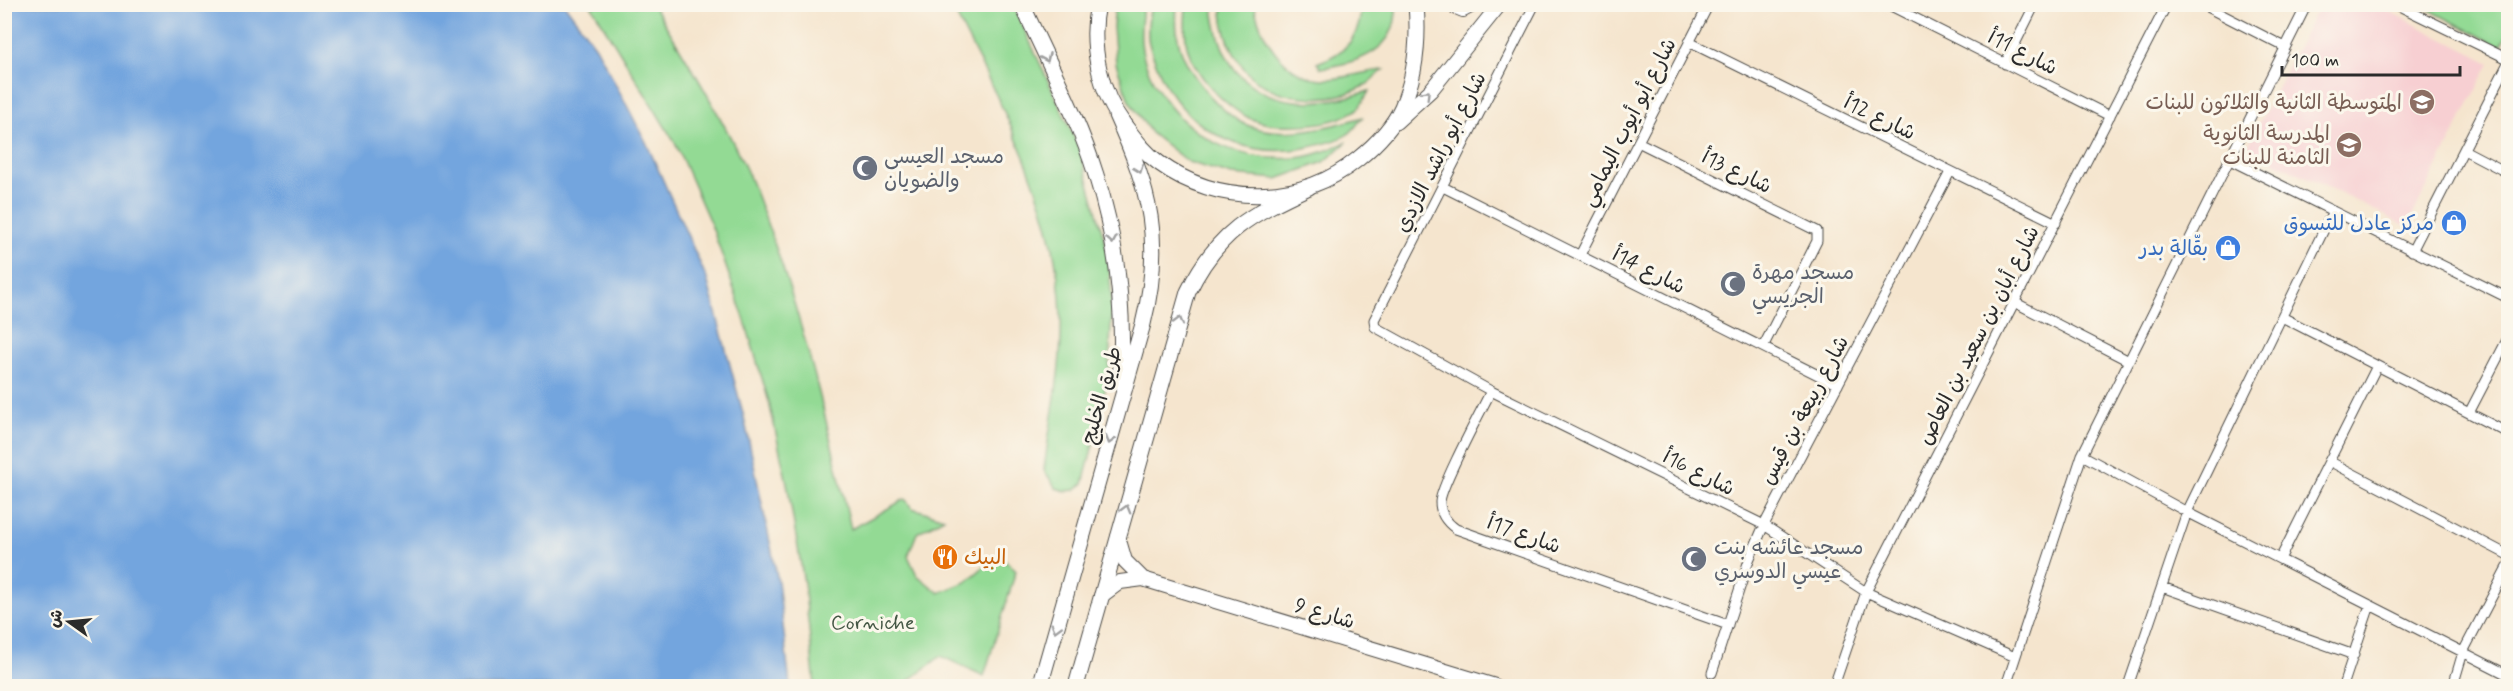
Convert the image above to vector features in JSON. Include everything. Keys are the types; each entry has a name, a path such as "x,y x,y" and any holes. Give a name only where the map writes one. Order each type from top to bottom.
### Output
{"main road":[{"path":"1022,4 1083,139 1096,175 1110,227 1120,303 1121,379 1118,415"},
{"path":"1076,687 1180,316 1197,273 1226,236 1245,220 1331,178 1351,165 1384,134 1401,110 1415,64 1418,36 1416,4"},
{"name":"طريق الخليج","path":"1040,687 1118,415 1150,294 1154,267 1154,237 1143,181 1101,78 1096,9"},
{"path":"1116,115 1139,144 1158,162 1194,182 1224,192 1260,196 1283,194 1309,187"}],"street":[{"path":"1449,4 1463,10 1474,4"},
{"path":"1384,134 1431,90 1500,4"},
{"name":"شارع أبو راشد الازدي","path":"1376,316 1535,4"},
{"name":"شارع أبو أيوب اليمامي","path":"1580,255 1709,4"},
{"name":"شارع 11أ","path":"1887,4 2110,116"},
{"path":"2005,64 2035,4"},
{"name":"شارع أبان بن سعيد بن العاص","path":"1833,687 1866,592 2016,303 2167,4"},
{"path":"2201,4 2285,47"},
{"path":"2006,687 2082,455 2307,4"},
{"path":"2395,4 2508,61 2412,251"},
{"name":"شارع 12أ","path":"1689,42 2056,224"},
{"name":"شارع 13أ","path":"1638,142 1814,229 1818,235 1818,242 1763,347"},
{"path":"2464,150 2508,173"},
{"path":"2228,159 2508,298"},
{"name":"شارع ربيعة بن قيس","path":"1712,673 1749,561 1764,525 1950,172"},
{"name":"شارع 14أ","path":"1443,187 1838,385"},
{"path":"2128,687 2187,512 2333,211"},
{"path":"2016,303 2128,361"},
{"name":"شارع 16أ","path":"1376,316 1374,323 1377,330 1491,391 1764,525 1866,592 2015,657"},
{"path":"2282,317 2508,433"},
{"path":"2469,413 2508,338"},
{"path":"2280,559 2377,366"},
{"name":"شارع 17أ","path":"1491,391 1443,491 1441,510 1446,521 1456,529 1728,626"},
{"path":"2082,455 2187,512 2508,675"},
{"path":"2329,461 2508,555"},
{"path":"1118,537 1125,561 1143,579"},
{"path":"2453,687 2463,652 2508,566"},
{"path":"1101,596 1120,582 1143,579"},
{"name":"شارع 9","path":"1143,579 1495,687"},
{"path":"2162,587 2354,655"},
{"path":"2343,687 2370,605"}],"shaded area":[{"path":"2319,5 2377,5 2490,63 2407,226 2247,148"}],"green space":[{"path":"1222,4 1254,5 1270,45 1289,66 1301,73 1314,78 1329,79 1384,70 1366,85 1338,95 1307,97 1276,91 1251,76 1239,61 1226,33"},
{"name":"Corniche","path":"591,5 653,5 702,84 735,146 757,196 793,301 824,414 851,529 905,499 912,508 944,518 917,533 908,556 917,575 939,593 966,582 993,559 1004,559 1016,571 984,676 941,656 902,686 815,686 804,583 787,483 769,402 744,318 712,227 675,143"},
{"path":"951,5 1013,5 1080,150 1108,253 1112,303 1109,368 1100,417 1083,484 1075,490 1065,491 1056,488 1044,470 1058,374 1061,335 1058,275 1050,234 1023,155"},
{"path":"1115,5 1143,5 1141,41 1149,73 1165,100 1177,114 1206,137 1239,152 1275,158 1307,156 1347,142 1324,162 1277,179 1232,175 1188,162 1151,133 1129,101 1116,63 1113,27"},
{"path":"1151,5 1177,5 1178,38 1183,57 1209,95 1237,120 1251,127 1283,132 1317,129 1363,117 1352,131 1343,137 1327,143 1280,151 1257,149 1235,143 1214,133 1195,120 1179,104 1166,85 1148,40"},
{"path":"1186,5 1213,5 1219,36 1230,61 1245,80 1264,93 1287,100 1312,102 1340,99 1369,91 1356,110 1333,120 1288,125 1260,122 1249,118 1220,97 1196,67 1186,41"},
{"path":"1361,5 1396,5 1395,21 1390,34 1383,44 1362,58 1321,68 1317,63 1344,49 1355,35"},
{"path":"2420,5 2508,5 2508,32 2501,47"}],"water":[{"path":"4,5 565,5 596,47 646,142 707,279 744,417 778,581 790,686 5,686"}],"place":[{"name":"المتوسطة الثانية والثلاثون للبنات","path":"2422,102"},
{"name":"المدرسة الثانوية الثامنة للبنات","path":"2349,145"},
{"name":"مسجد العيسى والضويان","path":"865,168"},
{"name":"مركز عادل للتسوق","path":"2454,223"},
{"name":"بقّالة بدر","path":"2228,248"},
{"name":"مسجد مهرة الجريسي","path":"1733,284"},
{"name":"البيك","path":"945,557"},
{"name":"مسجد عائشه بنت عيسي الدوسري","path":"1694,559"}]}
